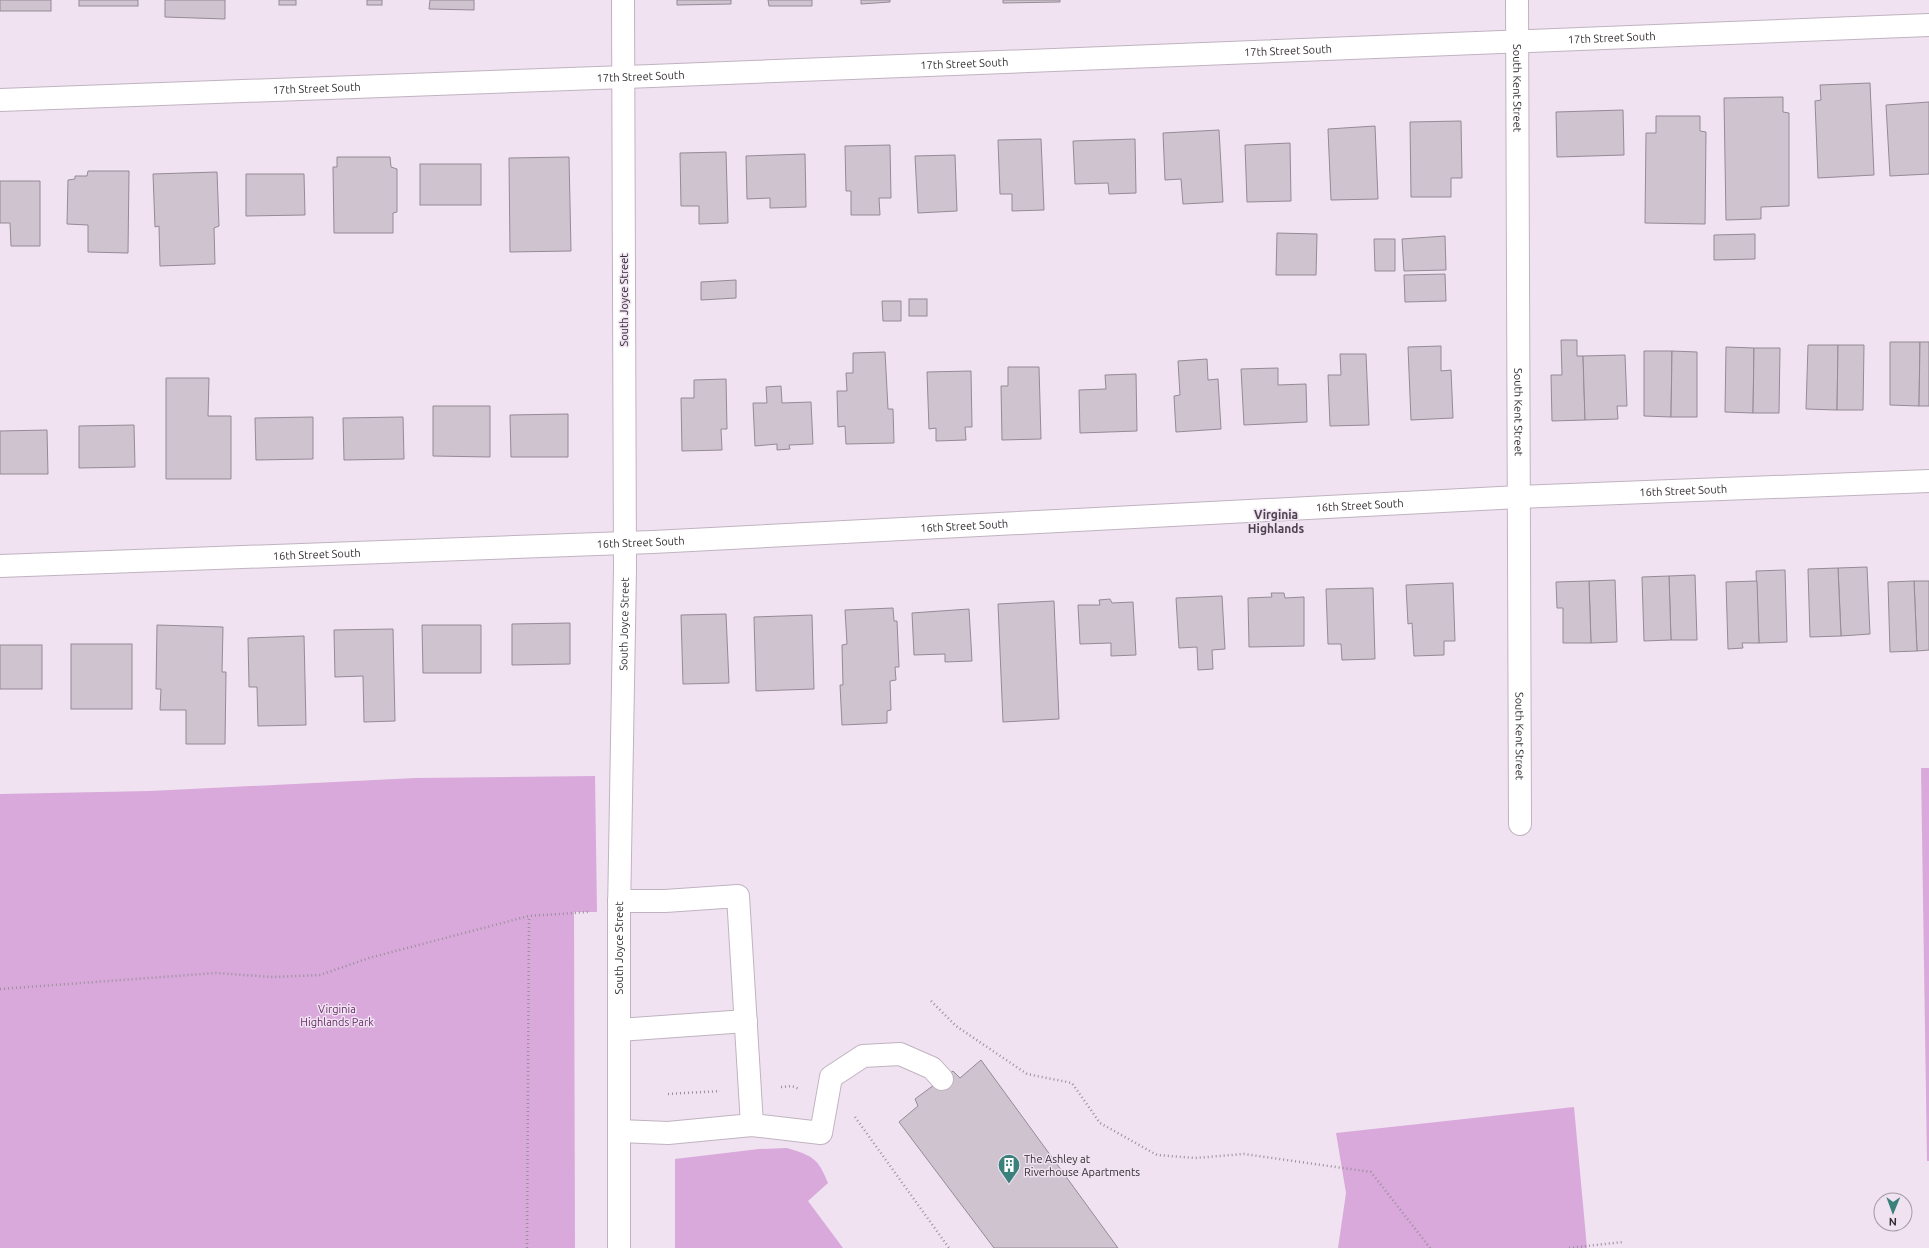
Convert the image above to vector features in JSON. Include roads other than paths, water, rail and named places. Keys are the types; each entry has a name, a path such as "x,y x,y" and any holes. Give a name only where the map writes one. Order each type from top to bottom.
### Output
{"street":[{"name":"South Joyce Street","path":"619,1248 619,901 625,543 623,0"},
{"name":"South Kent Street","path":"1517,0 1520,824"},
{"name":"17th Street South","path":"0,100 623,77 1929,25"},
{"name":"16th Street South","path":"0,566 625,543 1518,497 1929,481"},
{"path":"619,901 666,901 738,896 752,1125"},
{"path":"619,1030 746,1021"},
{"path":"619,1131 668,1133 752,1125 821,1133 831,1077 863,1056 900,1054 932,1068 942,1079"}],"place":[{"name":"The Ashley at Riverhouse Apartments","path":"1009,1184"}],"district":[{"name":"Virginia Highlands","path":"1276,521"}],"park label":[{"name":"Virginia Highlands Park","path":"337,1015"}]}
